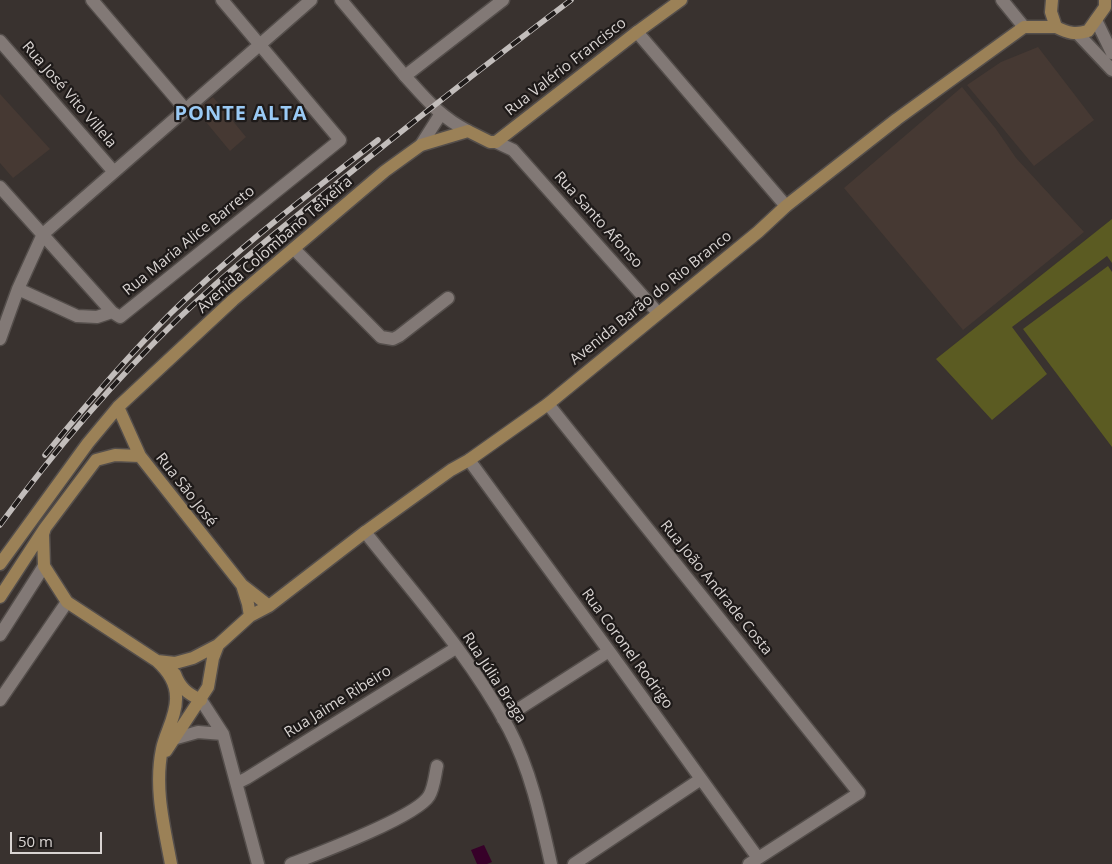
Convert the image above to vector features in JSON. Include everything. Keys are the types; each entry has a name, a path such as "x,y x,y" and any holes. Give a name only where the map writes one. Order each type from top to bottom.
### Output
{"main road":[{"name":"Rua Valério Francisco","path":"496,142 681,0"},
{"path":"1052,0 1051,12 1056,27"},
{"path":"1024,27 1056,27 1067,33 1078,34 1088,31 1107,2"},
{"name":"Avenida Barão do Rio Branco","path":"175,663 200,655 218,645 250,616 269,606 365,532 451,470 469,460 548,404 758,232 786,206 897,119 1024,27"},
{"name":"Rua Santo Afonso","path":"468,131 490,142 496,142"},
{"name":"Avenida Colombano Teixeira","path":"0,564 88,443 118,407 233,300 385,171 421,145 468,131"},
{"name":"Rua São José","path":"118,407 140,456 242,585 269,606"},
{"path":"0,597 45,528 96,460 115,455 140,456"},
{"path":"45,528 43,534 44,566 67,602 157,661 168,672 176,698 162,749 158,775 160,800 171,864"},
{"name":"Rua São José","path":"242,585 250,616"},
{"path":"160,760 208,687 213,658 218,645"},
{"path":"157,661 175,663 176,676 180,686 189,694 201,700"}],"street":[{"path":"92,0 186,109"},
{"path":"222,0 260,45"},
{"path":"0,339 18,289 43,234 311,0"},
{"name":"Rua Santo Afonso","path":"341,0 440,115 468,131"},
{"path":"405,76 502,0"},
{"path":"1002,0 1024,27"},
{"path":"1096,20 1112,53"},
{"path":"637,32 786,206"},
{"path":"1078,34 1112,70"},
{"name":"Rua José Vito Villela","path":"0,41 114,172"},
{"name":"Rua Maria Alice Barreto","path":"18,289 77,316 97,317 112,312 120,317 340,140 260,45"},
{"path":"421,145 440,115"},
{"name":"Rua Santo Afonso","path":"509,132 513,150"},
{"name":"Rua Santo Afonso","path":"496,142 513,150 658,313"},
{"path":"0,187 112,312"},
{"path":"294,250 381,337 393,339 399,336 448,298"},
{"name":"Rua João Andrade Costa","path":"548,404 859,793 753,861"},
{"name":"Rua Coronel Rodrigo","path":"469,460 701,779 753,861"},
{"name":"Rua Júlia Braga","path":"365,532 456,648 503,720 524,762 540,815 551,864"},
{"path":"0,635 44,566"},
{"path":"0,700 67,602"},
{"name":"Rua Jaime Ribeiro","path":"237,783 456,648"},
{"path":"503,720 609,651"},
{"path":"201,700 222,734 258,864"},
{"path":"173,739 198,732 222,734"},
{"path":"291,864 388,823 422,804 429,795 437,766"},
{"path":"574,864 701,779"}],"shaded area":[{"path":"1038,47 1094,120 1034,166 967,85 1001,62"},
{"path":"962,87 996,129 1016,158 1084,232 963,330 844,188"},
{"path":"0,94 50,149 13,178 0,163"},
{"path":"213,97 246,137 230,151 196,110"},
{"path":"1112,219 1112,263 1107,256 1012,327 1047,374 992,420 936,359"},
{"path":"1108,266 1112,272 1112,447 1023,329"},
{"path":"484,845 492,862 477,864 471,850"}],"railway":[{"path":"0,525 85,417 155,342 198,300 258,248 369,158 571,0"},
{"path":"45,455 106,382 171,313 246,245 378,140"}],"district":[{"name":"PONTE ALTA","path":"241,114"}]}
